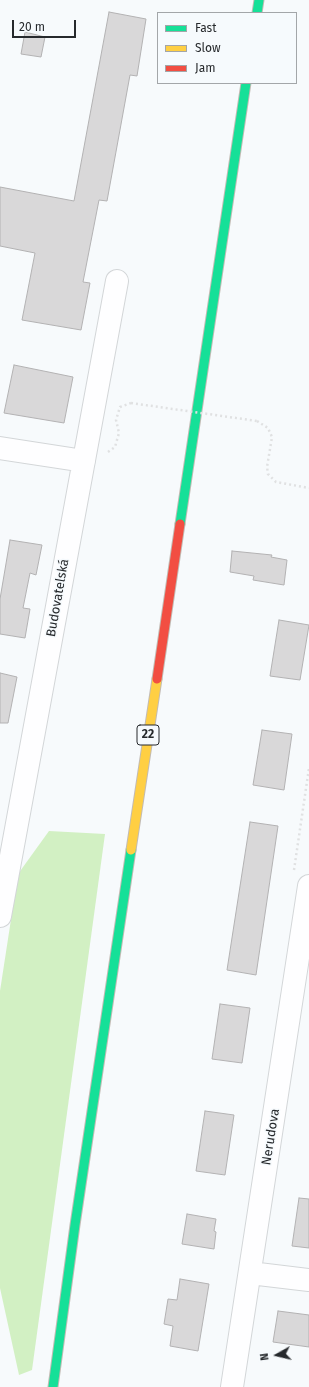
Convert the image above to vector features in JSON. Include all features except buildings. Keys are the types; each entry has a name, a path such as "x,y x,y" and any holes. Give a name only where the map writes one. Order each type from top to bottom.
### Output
{"main road":[{"path":"257,12 259,0"},
{"name":"22","path":"53,1387 99,1062 246,84"}],"street":[{"name":"Budovatelská","path":"0,916 117,281"},
{"path":"0,448 84,461"},
{"name":"Nerudova","path":"232,1387 309,886"},
{"path":"250,1273 309,1280"}],"path":[{"path":"131,403 257,420 268,428 272,437 267,467 268,474 276,482 309,488"}],"green space":[{"path":"49,831 105,834 32,1370 19,1375 0,1288 0,991 18,874"}],"traffic: fast":[{"path":"257,12 259,0"},
{"path":"180,524 246,84"},
{"path":"53,1387 75,1225 131,850"}],"traffic: slow":[{"path":"131,850 157,679"}],"traffic: jam":[{"path":"157,679 180,524"}]}
